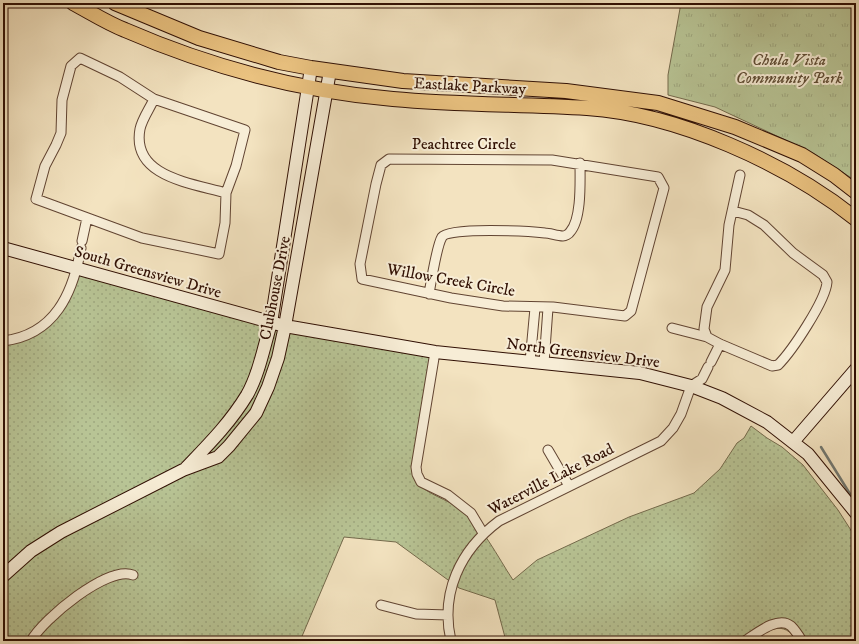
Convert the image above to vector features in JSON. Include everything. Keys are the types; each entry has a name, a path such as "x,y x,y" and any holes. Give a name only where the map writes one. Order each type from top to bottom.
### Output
{"main road":[{"name":"Eastlake Parkway","path":"73,3 122,29 177,52 240,72 326,91 391,99 470,105 589,108 655,120 703,134 748,153 798,180 856,219"},
{"name":"Eastlake Parkway","path":"115,3 199,38 278,62 403,81 566,91 658,103 735,127 802,155 834,175 856,192"},
{"path":"617,112 626,106 651,108 658,103"}],"street":[{"path":"80,58 120,77 154,99 245,130 236,166 226,194 225,223 219,254 142,238 36,199 45,166 61,133 62,100 71,66 80,58"},
{"name":"Clubhouse Drive","path":"183,470 230,420 247,394 260,361 271,323 312,68"},
{"name":"Clubhouse Drive","path":"3,576 31,551 61,532 183,470 218,457 256,413 273,372 285,326 330,71"},
{"path":"154,99 140,128 139,142 143,157 152,167 162,174 226,194"},
{"name":"Peachtree Circle","path":"362,279 360,264 376,184 381,165 389,159 552,160 580,163 617,171 658,177 662,182"},
{"path":"429,294 438,244 443,236 449,233 470,231 546,233 564,236 570,233 578,210 580,163"},
{"path":"707,337 704,329 707,307 725,270 729,225 740,175"},
{"name":"Willow Creek Circle","path":"362,279 429,294 503,306 575,309 610,316 624,316 632,311 664,188 662,182"},
{"path":"672,328 707,337 772,366 778,365 786,357 800,337 827,289 827,282 823,275 793,253 764,225 748,215 733,211"},
{"path":"3,341 27,335 38,329 52,318 65,302 78,269 87,218"},
{"name":"South Greensview Drive","path":"3,248 285,326"},
{"name":"Willow Creek Circle","path":"530,362 536,308"},
{"path":"544,363 548,308"},
{"name":"North Greensview Drive","path":"285,326 435,352 640,373 691,386 722,398 767,422 793,442 818,465 856,513"},
{"path":"691,386 702,379 720,344"},
{"path":"435,352 416,467 417,474 424,485 448,495 471,513 483,533"},
{"path":"793,442 856,370"},
{"name":"Waterville Lake Road","path":"451,641 448,615 450,592 458,570 469,550 483,533 499,521 661,441 673,428 681,414 691,386"},
{"path":"548,450 568,486"},
{"path":"30,641 47,620 84,592 120,574 127,572 134,575"},
{"path":"381,605 416,614 448,615"},
{"path":"745,641 776,623 783,623 790,625 802,641"}],"green space":[{"name":"Chula Vista Community Park","path":"681,3 856,3 856,181 813,153 715,107 668,95 668,75"},
{"path":"72,271 247,319 435,351 418,483 427,491 460,509 476,524 513,580 537,560 629,517 694,493 720,469 737,443 744,438 751,426 782,447 803,465 838,510 856,538 856,641 797,641 792,634 781,628 769,630 751,641 506,641 495,600 459,588 396,542 344,537 300,641 3,641 3,345 18,342 59,310"}],"waterway":[{"path":"821,447 855,502"}]}
